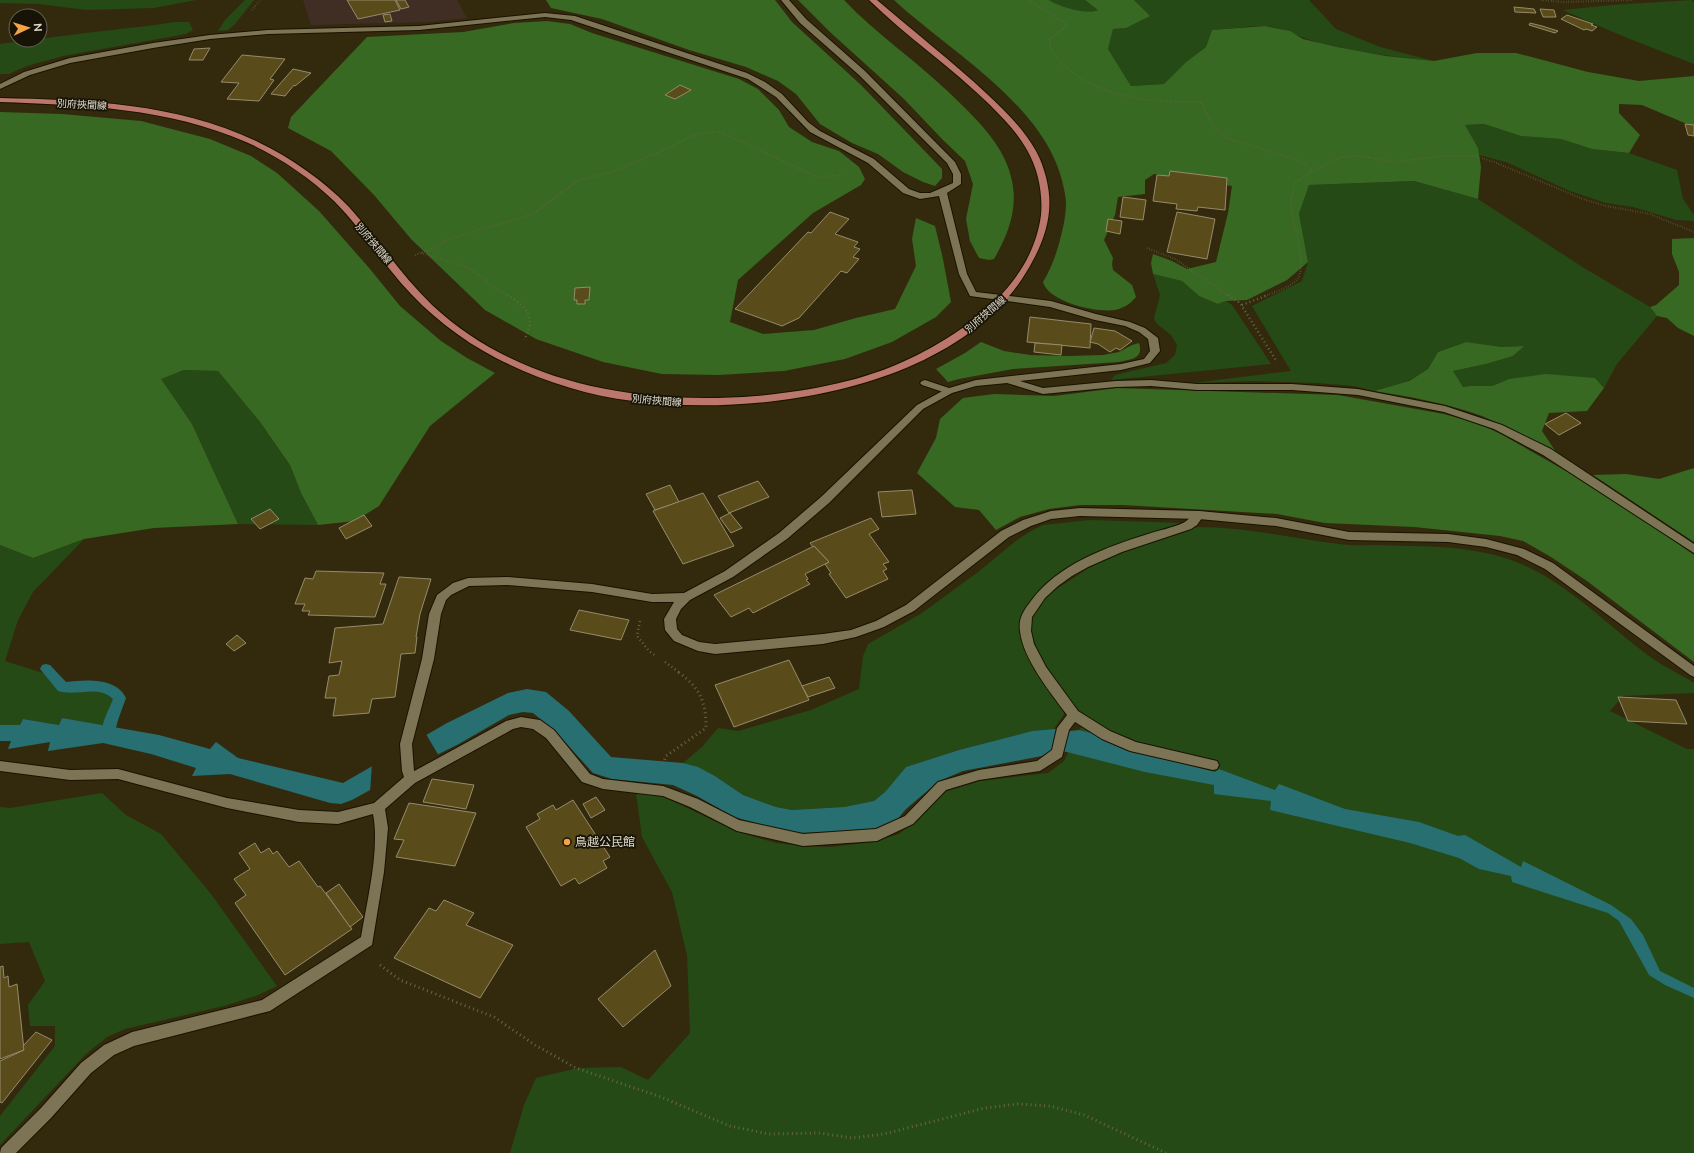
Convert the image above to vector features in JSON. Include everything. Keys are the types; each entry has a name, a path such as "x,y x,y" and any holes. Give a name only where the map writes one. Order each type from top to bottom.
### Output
{"main road":[{"name":"別府挾間線","path":"0,100 125,106 172,114 215,126 259,145 290,162 343,205 408,285 450,325 499,356 527,370 559,382 595,391 664,402 729,402 793,396 849,385 882,374 930,353 970,329 1004,299 1029,262 1037,246 1044,224 1046,202 1044,181 1038,162 1028,143 1000,110 950,64 873,0"}],"street":[{"path":"0,87 42,67 98,55 202,38 268,32 400,29 459,25 545,15 559,16 572,18 759,81 773,90 789,105 802,121 817,133 851,149 871,161 909,192 920,196 943,192 957,184 957,174 951,162 862,73 803,21 785,0"},
{"path":"943,192 963,274 973,294 1051,304 1094,317 1127,324 1142,330 1153,338 1156,352 1147,360 1121,367 1007,381 976,383 949,391 920,407 825,500 783,536 729,574 686,597 677,606 670,618 671,630 678,638 698,646 715,648 746,647 823,639 852,634 880,624 910,608 1005,534 1027,523 1051,515 1080,512 1199,515 1276,522 1349,536 1448,538 1486,543 1520,552 1549,566 1694,672"},
{"path":"1007,381 1043,391 1116,384 1150,383 1197,388 1292,387 1358,392 1445,409 1498,427 1547,452 1694,549"},
{"path":"925,383 949,391"},
{"path":"1199,515 1192,524 1151,537 1088,561 1054,583 1036,600 1025,619 1026,635 1048,682 1074,715 1106,735 1134,747 1213,765"},
{"path":"410,775 406,744 428,659 435,614 441,598 447,592 468,582 507,581 592,588 652,598 686,597"},
{"path":"0,766 70,775 118,774 227,803 299,816 338,818 378,807 410,775 510,725 521,722 536,724 550,734 586,778 603,784 663,791 694,803 737,825 803,840 877,835 908,820 942,786 979,776 1040,766 1058,753 1063,728 1074,715"},
{"path":"6,1153 46,1113 86,1068 109,1050 132,1039 265,1006 367,941 378,872 382,828 378,807"}],"path":[{"path":"1029,0 1066,24 1066,27 1051,36 1049,40 1050,47 1054,54 1082,80 1089,84 1123,94 1148,99 1174,102 1201,102 1207,120 1216,131 1227,138 1303,162 1313,171"},
{"path":"1541,0 1563,2 1633,0"},
{"path":"414,256 437,247 446,240 533,214 577,181 612,172 669,148 689,137 704,133 721,132 818,177 858,174 868,178 889,177"},
{"path":"1242,306 1286,286 1296,280 1301,273 1291,203 1295,183 1313,171 1341,157 1350,156 1396,162 1440,156 1475,156 1494,162 1583,199 1606,206 1650,214 1694,232"},
{"path":"1147,248 1175,259 1242,306 1281,368"},
{"path":"410,251 418,261"},
{"path":"421,253 458,265 479,274 492,286 523,304 532,321 531,329 522,342"},
{"path":"642,616 637,636 649,651 693,682 703,696 707,714 706,728 666,756"},
{"path":"367,941 380,965 400,980 494,1018 535,1046 576,1068 661,1097 730,1126 769,1134 820,1133 852,1138 884,1134 985,1108 1018,1104 1050,1106 1084,1115 1166,1153"}],"shaded area":[{"path":"303,0 457,0 467,18 428,22 311,25"}],"green space":[{"path":"0,0 196,0 154,8 86,10 39,4 0,3"},
{"path":"245,0 254,0 235,24 228,30 218,31 225,20"},
{"path":"546,0 775,0 792,22 861,85 942,169 942,178 935,186 923,182 903,172 878,154 852,143 820,124 796,94 778,81 746,67 689,50 602,19 551,8"},
{"path":"798,0 844,0 869,24 923,69 965,108 988,132 1005,160 1014,191 1013,212 1004,241 994,259 989,260 979,258 970,241 966,219 973,184 965,161 904,99 830,32"},
{"path":"894,0 1049,0 1066,8 1087,12 1098,10 1085,0 1134,0 1150,16 1126,28 1113,29 1108,49 1131,86 1164,84 1186,62 1206,47 1212,30 1265,26 1290,31 1303,39 1386,56 1434,61 1477,53 1516,53 1588,72 1639,81 1694,76 1694,127 1642,105 1619,104 1619,113 1640,135 1629,153 1592,149 1561,139 1521,136 1484,124 1465,125 1478,148 1481,167 1478,199 1414,181 1309,185 1299,214 1308,262 1287,280 1247,300 1226,301 1218,304 1199,296 1182,281 1153,274 1151,263 1153,254 1172,261 1187,269 1216,262 1228,213 1232,186 1154,174 1145,180 1145,194 1118,197 1115,215 1104,240 1113,258 1113,270 1132,285 1136,297 1127,305 1115,310 1097,310 1074,305 1063,300 1047,289 1043,282 1051,267 1058,246 1064,222 1066,202 1064,189 1055,160 1039,132 1019,107 995,84"},
{"path":"1049,0 1085,0 1099,10 1087,12 1073,10 1060,6"},
{"path":"1134,0 1309,0 1336,29 1380,47 1434,61 1376,54 1333,46 1312,41 1285,30 1271,27 1245,27 1212,30 1206,47 1186,62 1164,84 1131,86 1108,49 1113,29 1126,28 1149,16"},
{"path":"1692,0 1694,3 1694,64 1563,10 1612,5"},
{"path":"547,21 570,24 592,33 739,79 758,89 779,110 789,127 812,142 839,151 859,167 865,179 861,185 813,213 738,280 730,322 763,334 814,330 895,309 916,266 912,239 916,218 935,226 951,302 936,317 892,342 845,359 784,371 719,375 662,374 603,362 536,339 485,310 411,239 374,195 331,151 288,128 291,117 367,37 463,32 514,23"},
{"path":"189,22 193,30 186,34 63,56 27,66 9,74 0,74 0,44 8,43 8,48 48,48 48,38 151,25"},
{"path":"0,112 62,114 141,121 210,139 251,156 277,173 319,211 400,306 441,341 467,358 495,373 430,426 379,506 355,521 318,525 301,493 290,465 260,422 218,371 184,370 161,379 192,424 238,524 154,528 84,539 33,558 0,545"},
{"path":"1484,124 1521,136 1561,139 1592,149 1629,153 1677,170 1683,199 1694,215 1694,221 1676,220 1633,207 1606,203 1570,191 1506,162 1479,155 1478,148 1464,125"},
{"path":"1414,181 1478,199 1584,268 1650,307 1657,316 1617,364 1604,388 1595,378 1509,379 1492,386 1463,387 1453,371 1486,364 1513,356 1523,346 1502,347 1466,342 1438,352 1428,369 1408,381 1374,391 1354,386 1317,383 1252,381 1193,383 1291,371 1252,306 1302,281 1308,262 1299,214 1309,185"},
{"path":"1694,238 1694,336 1678,328 1667,318 1657,316 1650,307 1656,305 1679,285 1679,272 1672,254 1672,239"},
{"path":"1153,274 1182,281 1199,296 1218,304 1226,301 1232,305 1271,364 1111,380 1115,375 1166,363 1175,355 1177,345 1171,335 1156,323 1154,318 1160,295"},
{"path":"981,342 1004,351 1030,355 1103,355 1119,352 1139,343 1140,352 1132,359 1119,362 1013,369 948,382 936,369 965,353"},
{"path":"1466,342 1502,347 1524,346 1513,356 1486,364 1453,371 1463,387 1492,386 1509,379 1546,374 1595,378 1604,388 1587,411 1549,413 1542,431 1556,452 1501,424 1469,411 1428,401 1374,391 1409,381 1428,369 1438,352"},
{"path":"184,370 218,371 260,422 290,465 301,493 318,525 238,524 192,424 160,379"},
{"path":"1117,388 1338,395 1444,414 1477,423 1499,433 1566,471 1654,527 1694,555 1694,662 1587,581 1551,557 1523,541 1500,536 1414,527 1325,523 1277,514 1123,505 1080,505 1049,509 1020,517 996,530 979,510 955,507 917,473 936,438 940,419 963,398 994,394 1054,396"},
{"path":"1694,468 1694,542 1593,475 1626,474 1659,479"},
{"path":"1090,520 1185,523 1140,538 1044,588 1031,601 1020,620 1021,634 1030,657 1047,688 1066,711 1054,729 1032,731 959,750 906,767 885,792 874,801 844,807 792,810 776,807 743,795 715,776 683,763 703,746 718,728 738,731 811,710 859,689 863,656 868,644 922,613 978,572 1017,540 1031,531 1043,525"},
{"path":"1198,527 1216,527 1251,531 1348,545 1449,548 1486,553 1503,558 1538,572 1554,582 1585,604 1651,657 1694,683 1694,693 1623,696 1610,711 1687,749 1694,749 1694,1153 510,1153 524,1105 536,1078 578,1068 621,1067 648,1080 690,1033 687,955 672,892 642,837 636,793 660,795 748,835 776,843 831,847 873,842 899,834 915,821 944,792 980,781 1048,773 1064,761 1079,730 1087,720 1050,675 1038,651 1029,621 1038,605 1052,592 1095,564 1139,545"},
{"path":"84,539 33,592 18,620 5,661 43,673 61,689 91,688 105,691 117,699 105,726 62,718 59,725 23,719 20,725 0,725 0,545 33,558"},
{"path":"102,793 126,815 161,834 211,894 277,986 258,995 224,1006 125,1029 107,1037 86,1054 0,1145 0,1116 55,1046 55,1026 30,1026 28,1005 45,981 29,942 0,944 0,807 10,808"}],"water":[{"path":"527,689 546,692 569,711 611,757 683,763 698,767 715,776 743,795 776,807 792,810 844,807 874,801 885,792 906,767 959,750 1032,731 1054,729 1070,731 1079,730 1096,734 1121,748 1215,772 1219,769 1275,790 1279,784 1345,809 1419,822 1458,836 1465,835 1521,867 1523,861 1611,905 1631,919 1643,935 1660,971 1694,988 1694,998 1665,985 1649,975 1619,921 1608,913 1512,882 1511,876 1479,869 1459,858 1410,843 1270,810 1271,801 1214,794 1214,785 1145,772 1067,752 1052,750 1042,756 963,771 939,781 906,809 895,822 881,828 838,832 793,833 734,817 697,796 673,785 612,779 593,773 554,730 533,713 523,712 509,715 457,745 408,769 352,800 341,804 330,803 230,774 192,776 196,768 151,754 103,743 48,751 50,742 8,749 11,741 0,741 0,725 20,725 23,719 59,725 62,718 159,735 210,749 216,742 238,758 343,783 447,723 508,693"}],"pier":[{"path":"426,734 439,756 370,792 372,764"}],"building":[{"path":"347,0 395,0 400,10 358,19"},
{"path":"396,0 405,0 409,7 401,9"},
{"path":"1514,7 1534,9 1536,13 1515,12"},
{"path":"1540,9 1554,10 1556,17 1543,17"},
{"path":"390,14 392,21 385,22 383,15"},
{"path":"1567,15 1593,24 1591,25 1597,27 1592,31 1586,29 1584,30 1561,19"},
{"path":"1530,23 1558,31 1555,33 1529,25"},
{"path":"210,48 203,60 189,60 194,49"},
{"path":"242,55 285,59 270,79 274,80 259,101 227,99 239,83 221,82"},
{"path":"293,69 311,73 295,86 294,85 285,96 271,94"},
{"path":"680,85 691,90 675,99 665,95"},
{"path":"1685,124 1694,125 1694,136 1688,135"},
{"path":"1170,171 1227,178 1225,210 1198,207 1197,211 1176,209 1177,204 1153,201 1157,175 1169,176"},
{"path":"1123,197 1146,200 1143,220 1120,217"},
{"path":"830,212 849,219 835,234 858,242 854,247 860,249 853,257 859,259 847,273 841,271 799,318 782,326 735,309 808,232 811,233"},
{"path":"1177,212 1215,219 1207,259 1167,252"},
{"path":"1108,219 1122,221 1120,234 1106,231"},
{"path":"590,287 589,300 585,300 585,304 577,304 577,300 574,300 575,288"},
{"path":"1030,317 1091,324 1090,348 1027,342"},
{"path":"1094,328 1115,331 1132,341 1120,350 1116,348 1110,352 1098,344 1090,342"},
{"path":"1035,343 1062,345 1061,355 1034,352"},
{"path":"1566,413 1581,423 1559,435 1545,424"},
{"path":"758,481 769,497 729,513 718,496"},
{"path":"670,485 679,502 655,510 646,494"},
{"path":"912,490 916,514 882,517 878,492"},
{"path":"703,493 734,546 683,564 653,511"},
{"path":"270,509 279,519 260,529 251,519"},
{"path":"730,513 742,528 731,533 720,518"},
{"path":"364,515 372,526 346,539 339,528"},
{"path":"871,518 879,529 869,534 889,562 883,564 887,569 883,571 888,579 846,598 829,574 831,573 825,564 829,562 810,543"},
{"path":"814,546 829,562 805,574 808,579 806,580 810,584 753,613 749,608 731,617 714,595"},
{"path":"316,571 384,573 380,584 386,584 375,617 308,615 310,611 302,611 305,604 295,604 305,578 313,579"},
{"path":"399,577 431,579 420,614 415,653 401,654 395,697 372,699 369,713 333,716 336,698 325,698 329,676 339,675 342,661 329,663 335,628 383,624"},
{"path":"579,610 629,620 621,640 570,630"},
{"path":"237,635 246,643 234,651 226,644"},
{"path":"789,660 809,700 734,727 715,685"},
{"path":"829,677 835,688 808,697 802,686"},
{"path":"1618,697 1676,700 1687,724 1628,721"},
{"path":"432,779 474,785 466,809 423,802"},
{"path":"596,797 605,810 591,818 583,804"},
{"name":"鳥越公民館","path":"573,800 610,857 603,861 607,868 579,884 575,878 561,886 526,827 540,819 537,814 553,805 556,810"},
{"path":"409,803 476,813 455,866 396,857 404,840 394,839"},
{"path":"255,843 261,853 269,848 273,854 277,851 289,867 299,861 352,929 285,975 235,903 246,895 234,879 250,869 239,853"},
{"path":"339,884 363,917 350,927 326,893"},
{"path":"444,900 474,913 466,925 513,945 480,998 394,958 429,908 436,911"},
{"path":"655,950 671,986 623,1027 598,999"},
{"path":"3,966 4,978 8,976 9,987 17,984 24,1050 0,1059 0,967"},
{"path":"36,1032 52,1040 2,1103 0,1102 0,1061 24,1050 23,1046"}],"waterway":[{"path":"46,669 63,687 102,687 109,689 120,698 111,720 108,735"}],"place":[{"name":"鳥越公民館","path":"567,842"}]}
